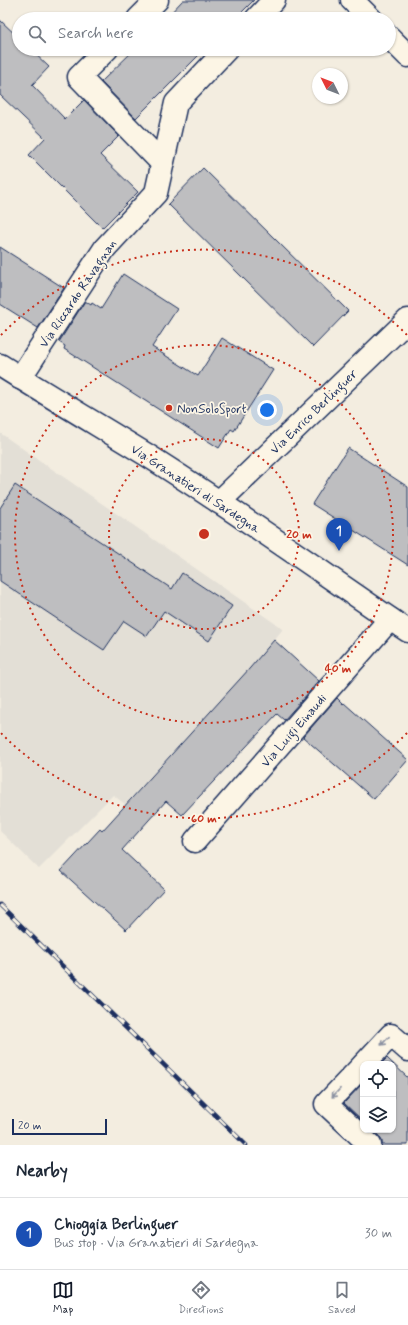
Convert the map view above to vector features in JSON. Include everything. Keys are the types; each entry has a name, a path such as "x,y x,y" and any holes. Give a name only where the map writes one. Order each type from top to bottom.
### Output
{"street":[{"path":"145,12 157,0"},
{"path":"263,12 274,0"},
{"path":"352,0 364,12"},
{"path":"396,44 408,56"},
{"path":"100,56 79,77 162,163"},
{"name":"Via Riccardo Ravagnan","path":"20,378 105,248 156,193 176,102 220,56"},
{"name":"Via Enrico Berlinguer","path":"219,502 408,320"},
{"name":"Via Granatieri di Sardegna","path":"0,365 219,502 408,630"},
{"name":"Via Luigi Einaudi","path":"195,841 390,618"},
{"path":"366,1061 391,1035 408,1050"},
{"path":"360,1067 326,1104 370,1145"}],"shaded area":[{"path":"0,433 283,629 244,676 125,804 113,795 39,869 0,831"}],"building":[{"path":"183,0 254,0 242,12 172,12"},
{"path":"0,20 12,31 12,56 37,56 49,67 32,85 65,119 84,100 119,136 100,155 138,192 102,228 29,155 45,138 0,95"},
{"path":"128,56 198,56 136,118 101,82"},
{"path":"203,168 348,311 313,347 168,204"},
{"path":"0,247 64,288 38,328 0,304"},
{"path":"123,274 177,309 152,347 198,376 222,338 273,370 234,431 231,429 219,448 64,349 65,346 59,342 85,301 91,305 92,303 101,309"},
{"path":"348,448 408,487 408,565 312,504"},
{"path":"15,485 172,589 182,573 232,606 209,641 164,611 147,636 124,621 104,650 0,581 0,508"},
{"path":"274,640 319,681 284,720 277,714 182,815 166,801 122,850 164,889 126,930 61,871 100,829 102,831"},
{"path":"337,698 408,760 374,799 303,737"},
{"path":"396,1067 408,1078 408,1145 382,1145 382,1141 376,1133 396,1133"},
{"path":"360,1086 360,1118 344,1103"}],"railway":[{"path":"0,905 246,1145"}],"place":[{"name":"NonSoloSport","path":"169,408"},
{"name":"Chioggia Berlinguer","path":"339,551"}]}
